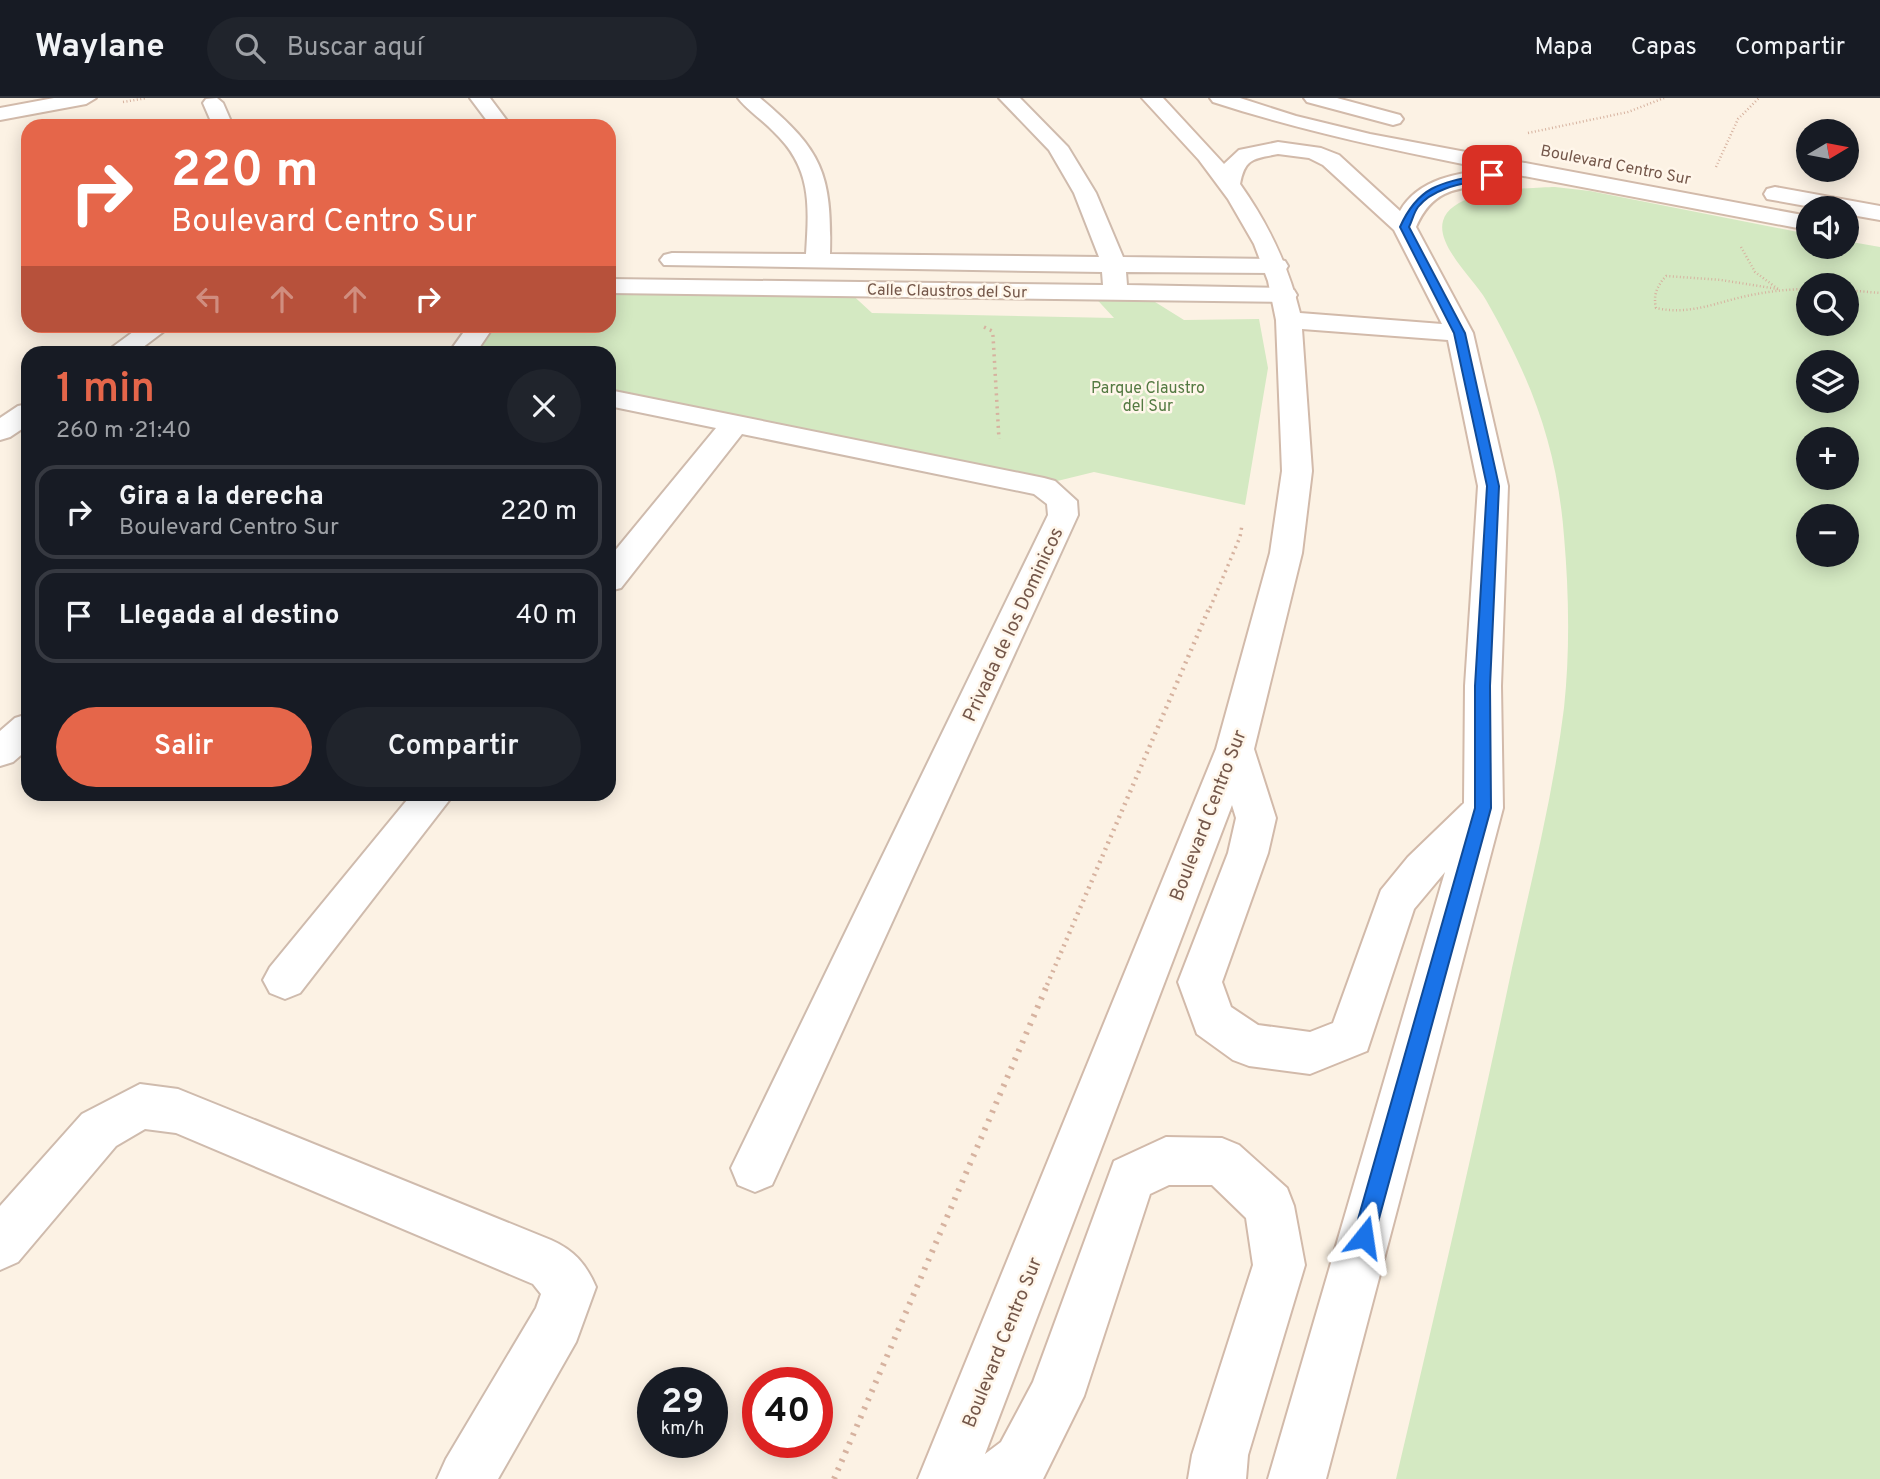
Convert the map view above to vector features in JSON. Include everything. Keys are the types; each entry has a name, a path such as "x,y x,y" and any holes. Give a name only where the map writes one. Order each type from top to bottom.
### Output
{"street":[{"path":"0,114 86,98"},
{"path":"480,98 495,119"},
{"path":"748,98 780,125 809,162 819,204 818,261"},
{"path":"1009,98 1058,147 1085,193 1114,265 1115,292"},
{"path":"1152,98 1207,117"},
{"path":"1314,98 1413,123"},
{"path":"214,103 220,119"},
{"name":"Boulevard Centro Sur","path":"947,1479 1235,749 1286,553 1297,471 1283,294 1229,185 1207,117 1256,110 1370,140 1796,221"},
{"path":"1229,185 1233,166 1246,154 1278,148 1314,152 1331,160 1404,227 1460,333 1493,486 1483,686 1483,808 1297,1479"},
{"name":"Boulevard Centro Sur","path":"1404,227 1414,205 1431,192 1456,182 1492,175 1581,182"},
{"path":"1758,191 1880,213"},
{"name":"Calle Claustros del Sur","path":"652,286 652,260 818,261 1114,265 1283,294"},
{"name":"Calle Claustros del Sur","path":"616,286 1283,294"},
{"path":"1283,294 1460,333"},
{"path":"128,346 148,333"},
{"name":"Privada de los Dominicos","path":"616,399 1044,487 1062,501 1063,515 755,1168"},
{"path":"0,431 21,417"},
{"path":"616,571 735,424"},
{"path":"0,752 21,734"},
{"path":"1235,749 1256,818 1248,853 1200,982 1213,1020 1249,1045 1310,1053 1351,1037 1396,902 1422,869 1483,808"},
{"path":"285,980 429,801"},
{"path":"0,1244 99,1130 140,1106 178,1111 551,1266 570,1287 557,1323 466,1479"},
{"path":"1000,1479 1021,1462 1056,1396 1131,1178 1166,1161 1222,1162 1269,1206 1279,1265 1220,1455 1217,1479"}],"path":[{"path":"1528,133 1628,112 1664,98"},
{"path":"1716,167 1738,119 1759,98"},
{"path":"1740,242 1755,272 1779,289"},
{"path":"1779,289 1706,308 1672,313 1656,309 1653,299 1659,283 1666,276 1721,279 1779,289 1796,289"},
{"path":"1859,291 1880,293"},
{"path":"971,326 985,327 993,335 999,447"},
{"path":"834,1479 1240,537 1244,516"}],"green space":[{"path":"1555,187 1590,191 1796,232 1796,259 1859,259 1859,243 1880,247 1880,1479 1396,1479 1541,839 1564,708 1568,601 1560,503 1548,442 1529,385 1502,329 1481,292 1451,252 1442,231 1443,221 1449,210 1461,202 1476,196"},
{"name":"Parque Claustro del Sur","path":"616,286 846,289 872,313 1114,318 1090,292 1139,292 1184,320 1259,319 1268,368 1245,505 1094,472 1045,484 616,398 616,346 467,346 476,333 616,333"}],"route":[{"path":"1364,1237 1483,808 1483,686 1493,486 1460,333 1404,227 1414,205 1431,192 1456,182 1492,175"}]}
